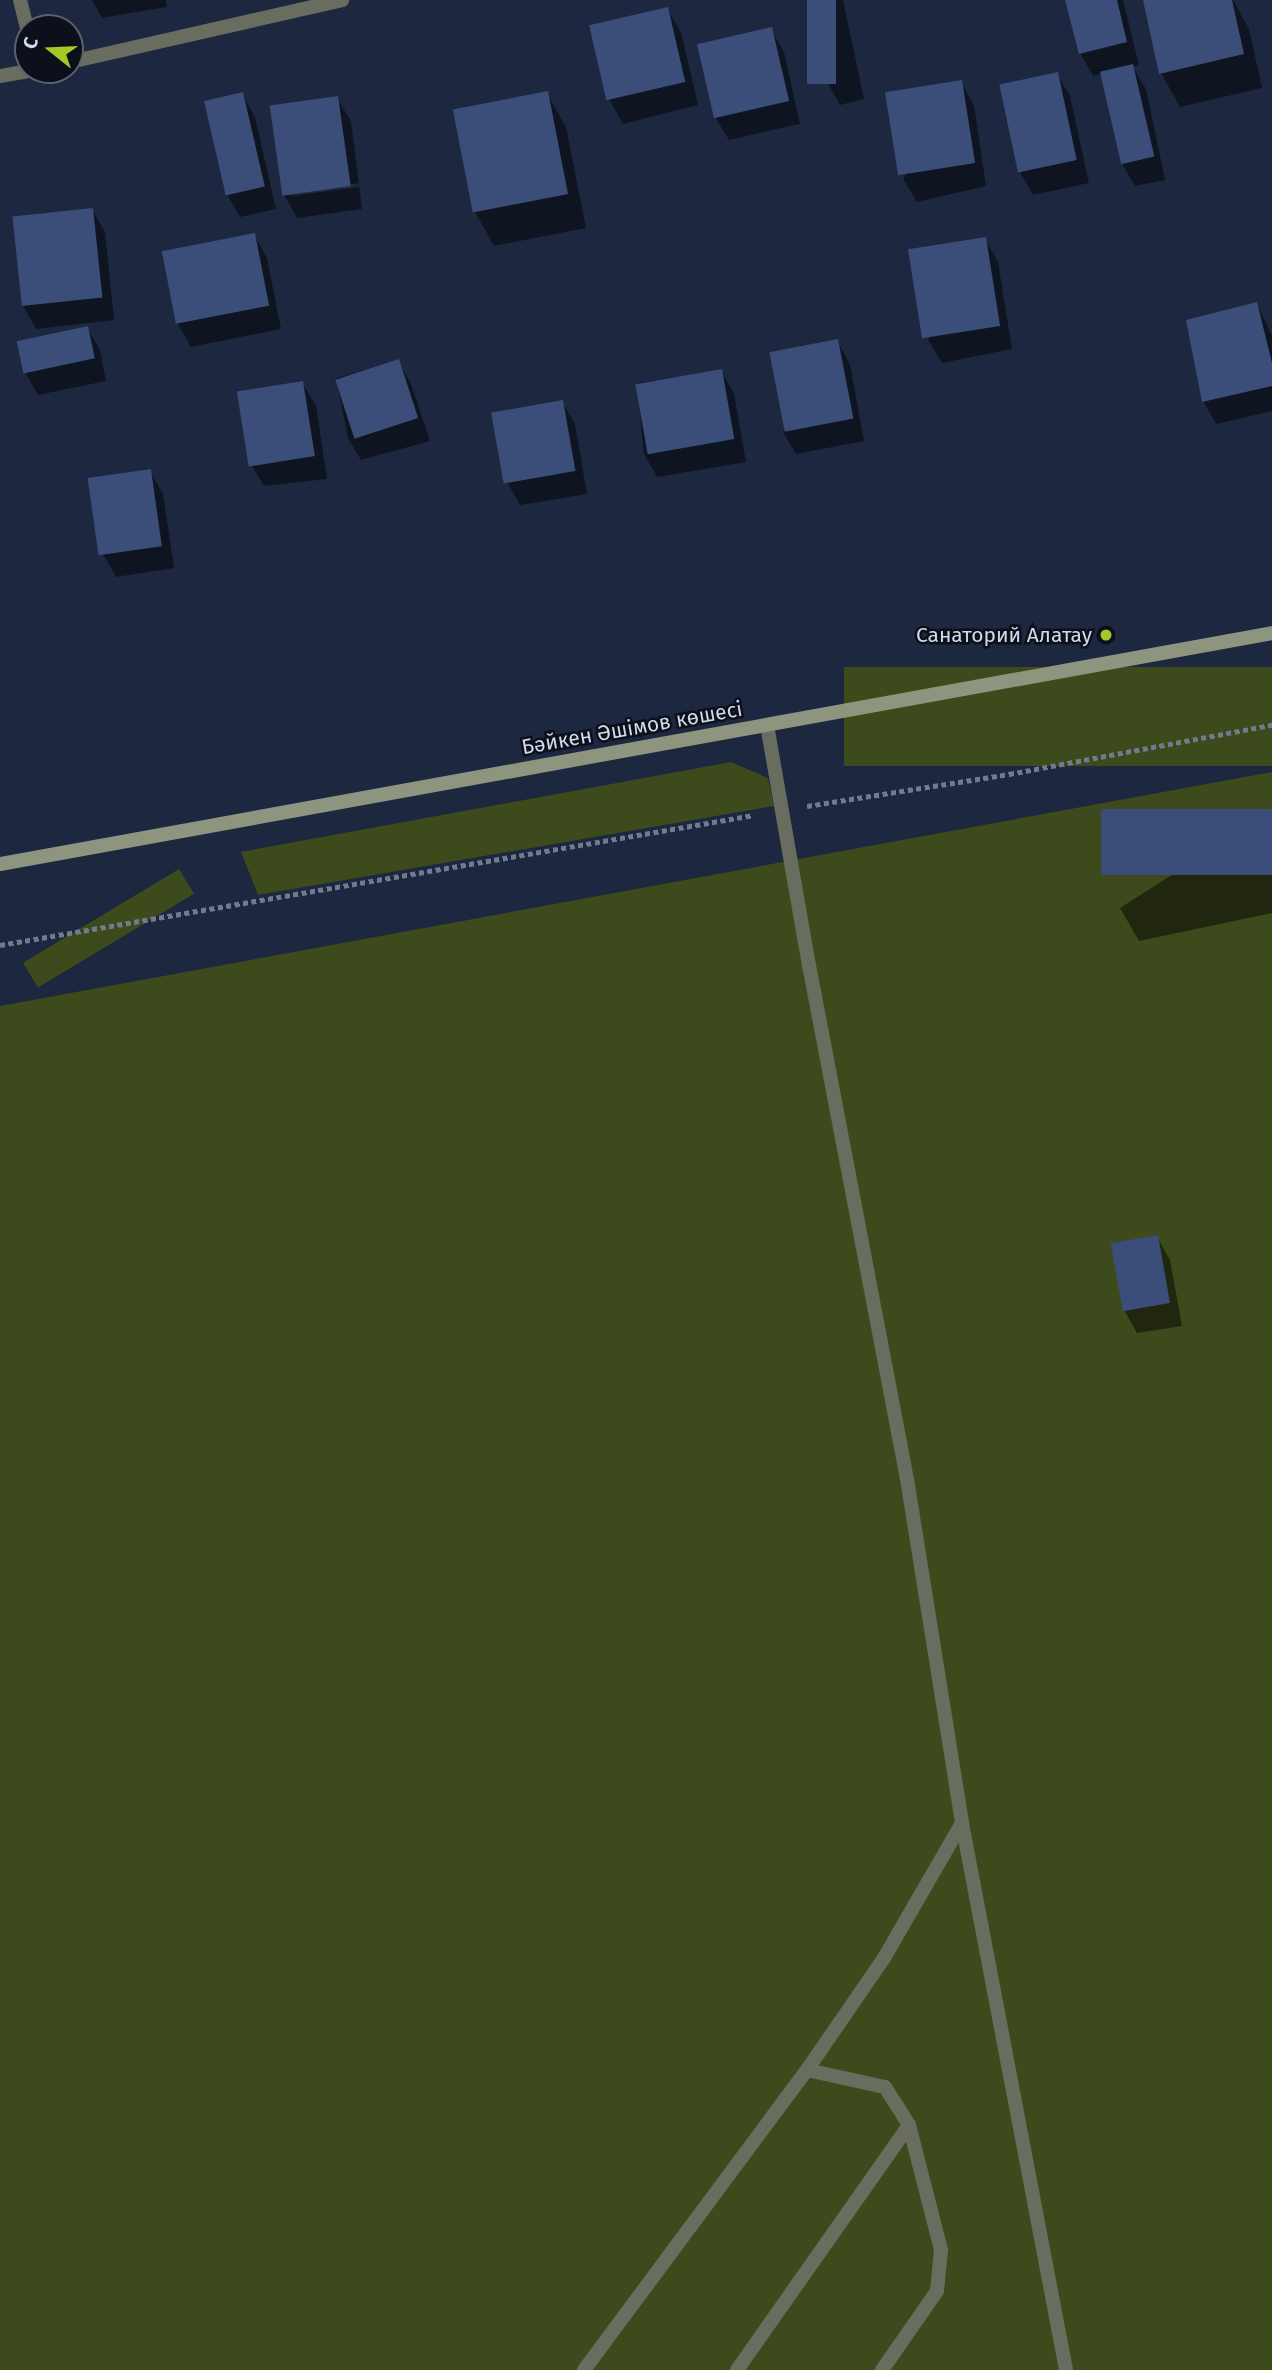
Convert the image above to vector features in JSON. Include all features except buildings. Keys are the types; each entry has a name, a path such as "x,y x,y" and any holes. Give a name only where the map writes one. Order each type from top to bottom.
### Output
{"main road":[{"name":"Бәйкен Әшімов көшесі","path":"0,864 1272,633"}],"street":[{"path":"84,59 342,0"},
{"path":"767,725 907,1479 962,1823 1066,2370"},
{"path":"584,2370 807,2070 884,1958 962,1823"},
{"path":"807,2070 885,2087 909,2126 941,2250 941,2273 937,2291 882,2370"},
{"path":"737,2370 909,2126"}],"path":[{"path":"0,945 782,810 1009,774 1272,725"}],"green space":[{"path":"844,667 1272,667 1272,766 844,766"},
{"path":"731,762 768,778 774,806 258,895 241,852"},
{"path":"1272,772 1272,2370 0,2370 0,1006"},
{"path":"179,869 194,894 38,988 23,963"}],"place":[{"name":"Санаторий Алатау","path":"1106,635"}]}
